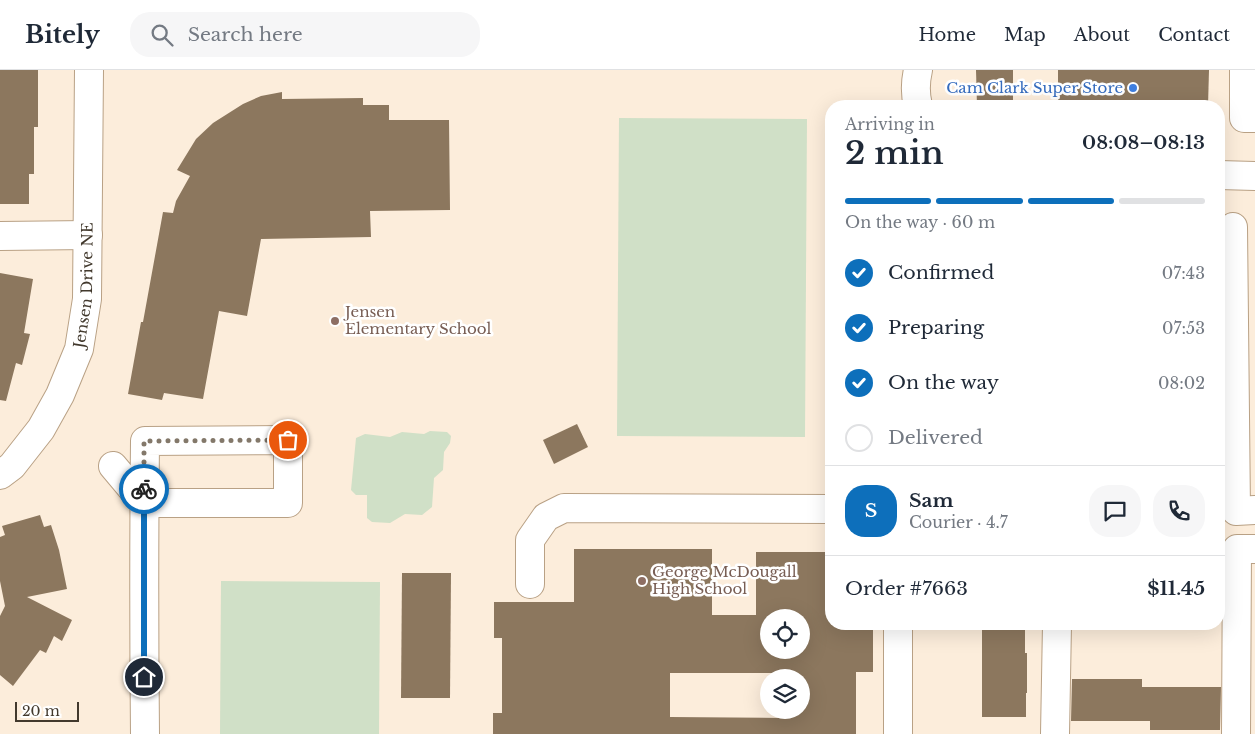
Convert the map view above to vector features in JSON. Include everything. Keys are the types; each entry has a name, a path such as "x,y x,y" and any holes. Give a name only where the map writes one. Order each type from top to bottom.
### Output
{"street":[{"name":"Jensen Drive NE","path":"0,475 12,466 41,429 60,395 79,349 87,299 89,70"},
{"path":"917,100 915,93 918,70"},
{"path":"1244,70 1244,118 1255,118"},
{"path":"1225,175 1255,176"},
{"path":"1233,227 1226,295 1236,511 1255,510"},
{"path":"0,236 88,235"},
{"path":"113,466 144,502 288,502 288,440 144,441 144,502 145,734"},
{"path":"530,584 530,540 546,517 564,508 825,509"},
{"path":"1236,734 1237,559"},
{"path":"898,630 898,734"},
{"path":"1055,734 1057,630"}],"green space":[{"path":"619,118 807,119 805,437 617,436"},
{"path":"430,431 447,432 451,436 450,443 444,452 443,470 434,478 432,507 422,515 405,514 390,523 372,522 367,518 367,495 356,495 351,490 356,438 365,434 390,437 402,432 424,434"},
{"path":"221,581 380,582 379,734 220,734"}],"building":[{"path":"0,70 38,70 38,127 34,127 34,174 29,174 29,204 0,204"},
{"path":"976,70 1013,70 1013,100 977,100"},
{"name":"Cam Clark Super Store","path":"1058,70 1209,70 1208,100 1058,100"},
{"path":"282,92 282,99 363,98 363,105 389,105 389,120 449,120 450,210 370,211 371,237 261,239 247,316 219,311 203,399 164,393 162,400 128,394 163,212 173,213 176,201 190,176 177,170 196,139 213,123 243,104 261,96"},
{"path":"0,273 33,279 24,333 30,334 22,365 16,363 6,401 0,400"},
{"path":"577,424 588,447 554,464 543,440"},
{"path":"40,515 44,527 51,525 59,550 67,589 27,597 72,620 62,641 54,636 46,653 40,650 13,686 0,675 0,616 5,606 0,581 0,537 5,535 2,526"},
{"path":"574,549 712,549 712,615 756,615 756,552 825,552 825,630 873,630 873,672 856,672 856,734 493,734 493,713 502,713 502,638 494,638 494,602 574,602","holes":["760,669 810,669 810,719 670,717 670,673 760,673"]},
{"path":"402,573 451,573 450,698 401,698"},
{"path":"982,630 1025,630 1025,653 1027,653 1026,717 982,717"},
{"path":"1072,679 1142,679 1142,687 1221,687 1220,730 1150,730 1150,721 1071,721"}],"way so far":[{"path":"144,489 144,441 288,440"}],"place":[{"name":"Cam Clark Super Store","path":"1133,88"},
{"name":"Jensen Elementary School","path":"335,321"},
{"name":"George McDougall High School","path":"642,581"}],"route":[{"path":"144,489 144,677"}]}
